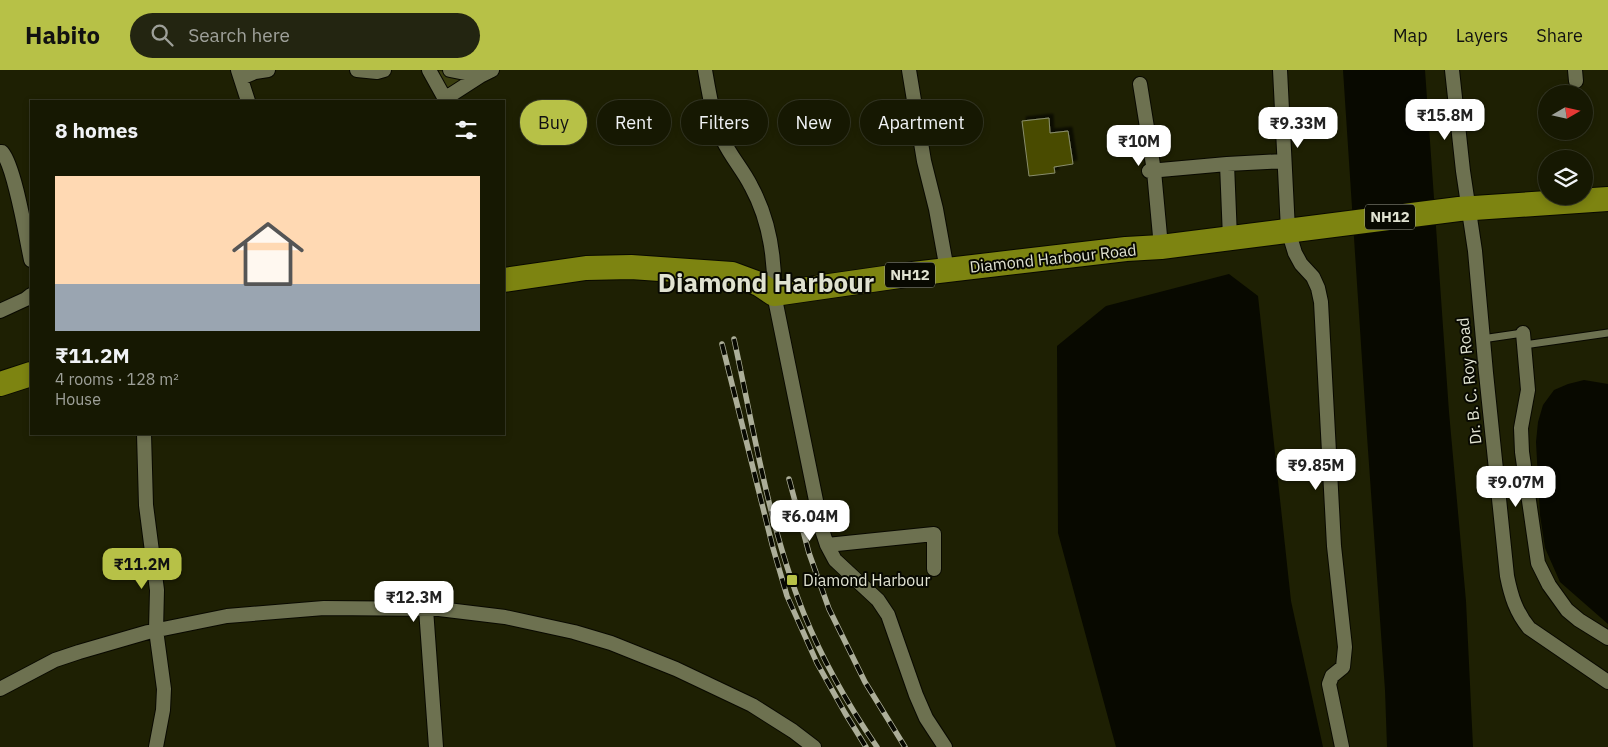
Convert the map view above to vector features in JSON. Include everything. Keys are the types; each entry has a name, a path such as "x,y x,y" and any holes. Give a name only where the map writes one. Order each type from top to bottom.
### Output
{"highway":[{"name":"Diamond Harbour Road","path":"774,294 947,270 1126,249 1161,247 1464,208 1608,199"},
{"path":"505,280 586,268 631,267 732,274 760,284 774,294"},
{"path":"0,384 30,374"}],"street":[{"path":"248,100 239,74 268,70"},
{"path":"357,70 376,72 384,70"},
{"path":"429,70 444,97 450,96 486,73"},
{"path":"450,70 486,73"},
{"path":"704,70 722,139 752,186 768,232 774,261 774,294 822,530 827,546 835,560 878,600 888,614 916,695 926,718 945,747"},
{"path":"909,70 924,161 936,209 947,270"},
{"path":"1280,70 1288,230 1295,253 1301,264 1313,277 1321,302 1334,546 1345,647 1343,667 1332,676 1329,684 1342,747"},
{"name":"Dr. B. C. Roy Road","path":"1452,70 1462,162 1464,208 1482,339 1507,576 1514,604 1520,616 1530,628 1608,682"},
{"path":"1140,84 1161,247"},
{"path":"0,152 7,157 30,255"},
{"path":"1152,171 1284,161"},
{"path":"1227,164 1230,238"},
{"path":"0,311 30,296"},
{"path":"1524,339 1528,390 1522,428 1522,452 1538,563 1549,585 1567,610 1608,638"},
{"path":"144,435 146,505 157,590 156,630 164,690 164,710 156,747"},
{"path":"827,546 934,534 934,569"},
{"path":"0,689 55,660 156,630 227,616 324,608 426,609 505,617 574,632 612,643 676,668 745,701 793,731 814,747"},
{"path":"426,609 436,747"}],"lane":[{"path":"1482,339 1524,339 1608,333"}],"green space":[{"path":"439,71 475,75 446,95"}],"shaded area":[{"path":"1343,70 1425,70 1449,412 1466,601 1473,747 1387,747 1385,690"},
{"path":"1229,274 1258,296 1291,601 1323,747 1116,747 1058,533 1057,346 1106,306"},
{"path":"1584,380 1608,384 1608,624 1560,582 1545,548 1540,515 1536,442 1538,422 1543,405 1554,390"}],"building":[{"path":"1049,118 1050,133 1068,131 1073,164 1054,167 1055,173 1029,176 1022,121"}],"railway":[{"path":"734,339 763,478 792,581 811,631 828,666 846,699 877,747"},
{"path":"722,344 773,548 787,596 817,663 866,747"},
{"path":"789,479 809,553 829,609 865,682 905,747"}],"place":[{"name":"Diamond Harbour","path":"792,580"}],"district":[{"name":"Diamond Harbour","path":"766,283"}]}
